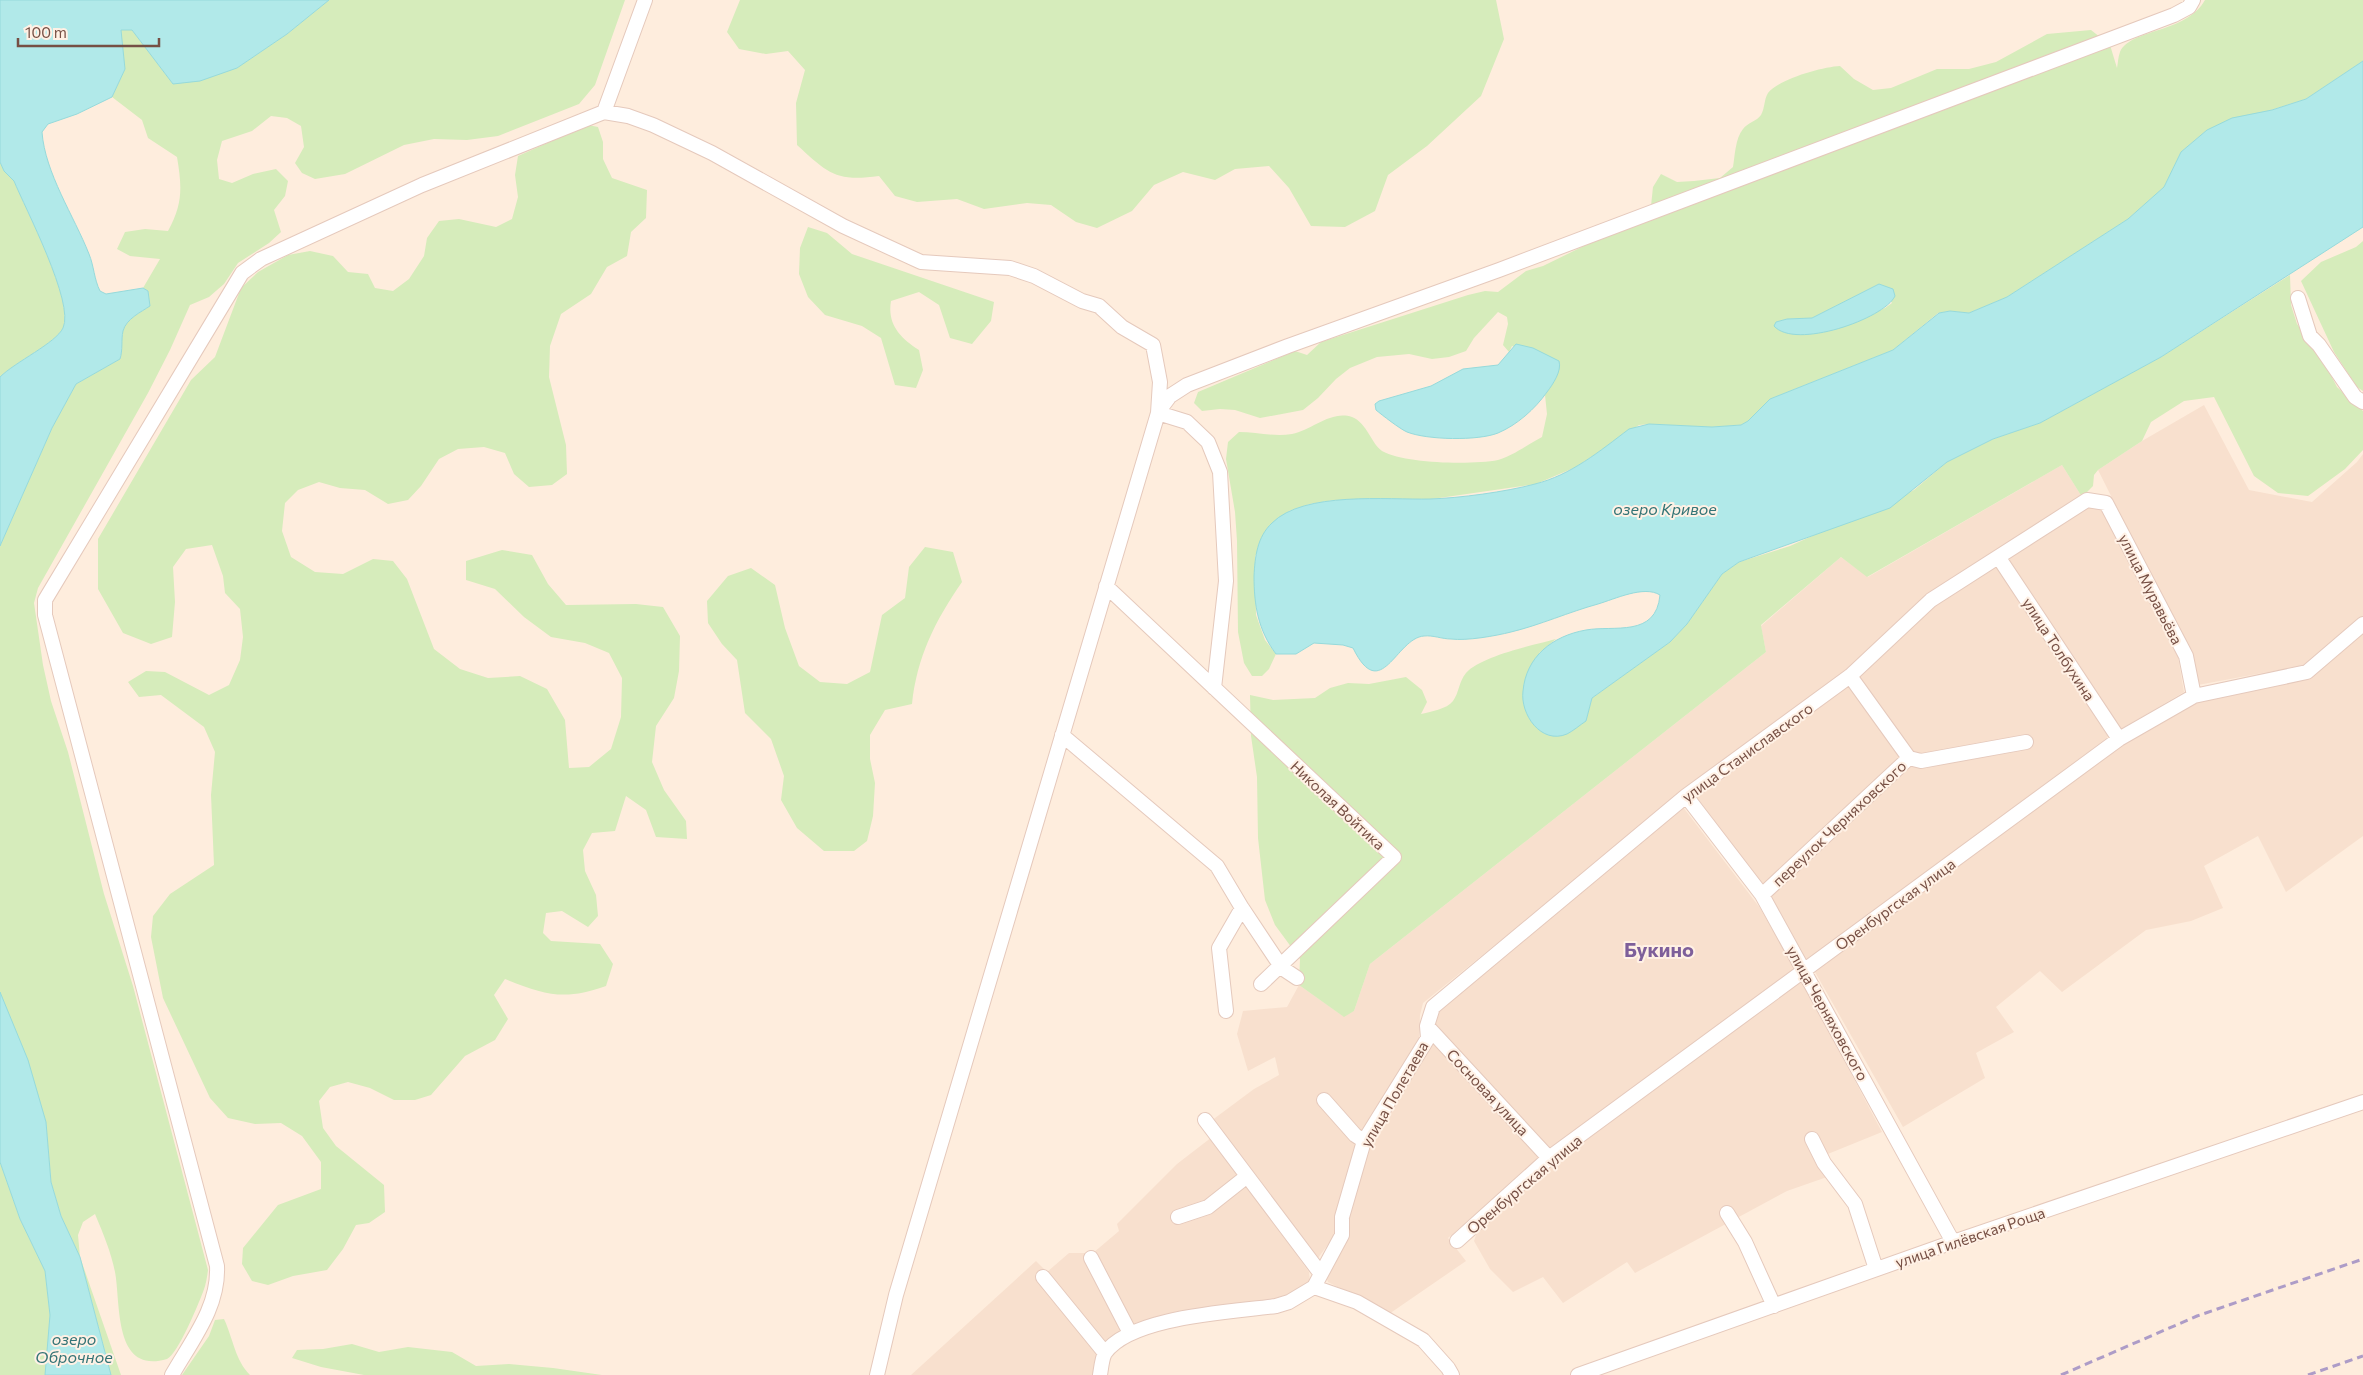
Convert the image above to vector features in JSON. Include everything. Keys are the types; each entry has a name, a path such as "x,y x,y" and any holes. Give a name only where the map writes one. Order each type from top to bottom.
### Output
{"street":[{"path":"604,112 645,0"},
{"path":"1158,413 1170,396 1187,384 1499,270 2174,14 2188,7 2193,0"},
{"path":"172,1375 186,1354 213,1299 218,1284 217,1266 45,615 45,600 242,273 261,259 422,185 604,112 628,116 653,125 712,153 843,226 921,262 1010,268 1034,276 1082,301 1099,306 1122,327 1153,345 1160,382 1158,413 896,1295 877,1375"},
{"path":"2298,298 2310,336 2319,345 2355,397 2363,402"},
{"path":"1158,413 1186,422 1208,442 1220,472 1226,581 1214,688"},
{"name":"улица Станиславского","path":"1427,1026 1432,1007 1686,796 1850,676 1931,600 2087,500"},
{"name":"улица Муравьёва","path":"2087,500 2106,503 2186,656 2194,696"},
{"name":"улица Толбухина","path":"1999,558 2119,739"},
{"path":"1106,586 1214,688"},
{"name":"Оренбургская улица","path":"1457,1241 1549,1158 2119,739 2194,696 2307,672 2363,624"},
{"name":"переулок Черняховского","path":"1762,895 1909,758 1850,676"},
{"name":"Николая Войтика","path":"1214,688 1394,857 1261,984"},
{"path":"1062,735 1217,866 1242,908 1281,966 1297,978"},
{"path":"1909,758 1921,761 2026,742"},
{"name":"улица Черняховского","path":"1686,796 1762,895 1805,970 1953,1242"},
{"path":"1226,1011 1219,948 1242,908"},
{"name":"улица Полетаева","path":"1314,1287 1342,1235 1342,1217 1364,1142 1428,1038 1427,1026"},
{"name":"Сосновая улица","path":"1427,1026 1549,1158"},
{"path":"1324,1100 1355,1135 1364,1142"},
{"name":"улица Гилёвская Роща","path":"1578,1375 1953,1242 2363,1102"},
{"path":"1205,1120 1246,1177 1321,1274"},
{"path":"1812,1139 1824,1163 1855,1204 1876,1269"},
{"path":"1178,1217 1208,1207 1246,1177"},
{"path":"1727,1213 1745,1242 1774,1306"},
{"path":"1090,1258 1130,1333"},
{"path":"1043,1277 1105,1353"},
{"path":"1100,1375 1105,1353 1130,1333 1160,1323 1276,1306 1289,1302 1314,1287 1357,1302 1423,1340 1452,1375"}],"shaded area":[{"path":"2204,405 2249,490 2312,502 2357,462 2363,454 2363,618 2310,664 2198,685 2190,653 2098,470 2142,441"},
{"path":"2062,465 2082,497 2001,553 1847,673 1682,794 1423,1003 1420,1015 1419,1042 1378,1111 1338,1231 1315,1262 1211,1121 1254,1089 1279,1075 1275,1057 1248,1071 1237,1034 1243,1011 1287,1007 1299,985 1343,1016 1354,1011 1370,964 1766,652 1761,626 1841,557 1868,577"},
{"path":"2084,507 2101,509 2178,657 2184,692 2121,729 2006,559"},
{"path":"1996,565 2108,737 1807,961 1768,894 1911,765 1856,676 1923,612"},
{"path":"2363,632 2363,836 2286,892 2258,836 2204,866 2223,908 2191,921 2146,930 2062,992 2040,971 1996,1007 2014,1032 1976,1053 1985,1078 1903,1127 1815,972 2118,747 2192,701 2311,677"},
{"path":"1849,683 1902,756 1764,887 1695,795"},
{"path":"1683,807 1760,908 1795,969 1549,1151 1434,1022 1436,1009"},
{"path":"1802,981 1882,1132 1818,1158 1827,1177 1787,1191 1635,1273 1627,1262 1563,1303 1543,1277 1513,1292 1490,1269 1474,1241 1478,1229 1555,1163"},
{"path":"1435,1041 1540,1158 1448,1238 1466,1261 1389,1314 1328,1282 1324,1271 1371,1139"},
{"path":"1212,1137 1309,1272 1310,1283 1284,1298 1178,1311 1132,1324 1097,1375 911,1375 1036,1261 1047,1272 1069,1253 1093,1253 1119,1231 1117,1224 1177,1164"}],"green space":[{"path":"329,0 625,0 595,85 579,104 498,136 467,140 434,139 404,145 345,174 315,179 302,173 295,163 304,147 301,126 287,118 271,116 252,131 222,141 217,160 219,179 232,183 253,174 276,169 288,181 285,196 274,210 281,232 269,243 238,263 224,284 209,297 190,305 148,393 38,588 34,603 43,665 51,701 68,752 104,894 133,986 208,1270 205,1287 197,1307 172,1355 167,1359 150,1361 137,1357 128,1347 120,1317 115,1272 95,1214 83,1222 78,1235 80,1257 61,1216 51,1182 46,1122 0,992 0,546 52,428 76,384 120,359 122,334 127,323 150,306 148,291 143,288 160,259 130,256 117,249 125,232 145,229 168,231 179,204 180,177 177,157 148,138 142,120 112,97 125,69 120,30 132,30 173,84 237,68 287,34"},
{"path":"740,0 1496,0 1504,39 1481,96 1427,146 1388,175 1375,211 1345,227 1311,226 1289,188 1269,166 1235,169 1215,180 1183,172 1154,185 1132,211 1097,228 1076,222 1051,205 1027,203 984,209 957,199 917,202 895,196 879,176 852,178 825,169 797,145 796,103 805,70 788,51 766,54 739,49 727,32"},
{"path":"2205,0 2363,0 2363,61 2306,99 2207,130 2181,152 2164,187 2128,219 2007,297 1969,313 1950,311 1938,313 1893,350 1770,399 1748,421 1741,425 1712,427 1639,425 1576,467 1536,484 1432,499 1334,500 1310,504 1289,511 1255,556 1256,615 1265,640 1276,654 1269,669 1262,676 1252,676 1244,663 1238,632 1237,541 1235,512 1226,459 1228,442 1239,432 1292,434 1329,418 1344,416 1357,420 1382,451 1407,459 1456,463 1498,460 1542,437 1547,414 1545,395 1553,383 1560,364 1512,346 1509,352 1503,345 1508,324 1507,317 1498,312 1474,338 1466,351 1449,357 1432,359 1409,354 1377,357 1350,368 1303,410 1260,418 1235,410 1202,411 1194,403 1198,392 1295,351 1307,355 1321,342 1468,295 1485,291 1498,292 1526,271 1543,266 1592,242 1651,206 1653,187 1661,174 1677,182 1720,178 1733,167 1740,133 1761,115 1768,93 1781,83 1791,79 1812,71 1840,66 1854,79 1873,90 1891,88 1937,69 1969,69 1996,62 2047,34 2091,30 2110,45 2117,68 2120,52 2126,44 2173,25 2196,11","holes":["1879,284 1892,303 1885,308 1834,330 1776,322 1787,319 1812,318"]},
{"path":"588,125 598,127 603,142 603,159 612,178 647,190 646,218 631,232 627,256 607,267 591,294 561,314 550,346 549,377 566,445 567,474 552,485 529,487 514,474 505,453 484,447 458,449 439,459 421,486 408,500 388,504 365,490 340,488 319,482 298,490 285,503 282,531 291,557 315,572 343,574 373,559 393,561 407,579 434,649 460,669 488,678 520,676 547,689 565,720 569,768 589,767 611,749 621,717 622,678 609,653 585,643 551,637 524,617 495,589 466,580 466,561 502,550 532,555 548,584 566,605 636,604 663,607 680,636 679,671 674,698 656,726 652,762 664,790 686,821 687,839 656,837 646,810 626,796 615,831 592,833 583,850 585,871 596,895 598,916 588,927 562,911 546,913 543,933 551,941 600,944 613,964 606,986 592,991 567,995 532,989 505,979 494,995 508,1019 495,1040 465,1056 431,1095 415,1100 394,1100 370,1088 348,1082 330,1087 319,1101 323,1128 336,1146 384,1185 385,1212 369,1223 356,1225 343,1249 327,1270 293,1276 268,1285 252,1281 242,1264 243,1248 278,1205 321,1189 321,1162 302,1136 281,1123 255,1124 228,1118 210,1098 163,998 151,937 153,916 170,894 214,865 211,795 215,752 204,727 161,695 139,697 128,682 146,671 165,672 209,695 229,685 240,660 243,637 240,609 225,593 223,576 212,545 186,549 173,567 175,602 172,637 151,644 123,633 98,589 98,539 191,380 215,357 241,288 258,272 288,255 310,251 333,256 348,272 368,274 375,288 393,291 409,279 424,256 427,238 439,221 459,219 496,227 512,219 518,197 515,175 518,156"},
{"path":"0,162 4,171 14,181 47,255 62,298 65,316 63,328 59,334 0,377"},
{"path":"808,227 827,233 852,254 994,302 991,321 972,344 950,338 939,305 919,292 891,301 891,317 896,330 906,341 919,350 923,370 916,388 895,385 881,338 862,326 825,315 808,297 799,274 800,248"},
{"path":"2363,241 2363,391 2357,387 2334,352 2301,281 2321,262 2356,247"},
{"path":"2290,275 2291,305 2297,324 2322,358 2337,387 2363,411 2363,450 2345,469 2308,496 2278,493 2254,476 2214,397 2184,401 2151,422 2142,441 2098,470 2094,475 2093,486 2082,497 2062,465 1867,577 1841,557 1761,625 1766,652 1370,964 1354,1011 1344,1017 1299,985 1300,959 1275,925 1265,900 1258,838 1257,777 1251,736 1250,695 1273,700 1315,698 1330,688 1348,683 1369,684 1406,677 1422,690 1427,702 1421,714 1438,710 1450,704 1455,698 1466,673 1483,661 1556,639 1539,653 1586,721 1592,698 1670,642 1687,624 1722,574 1739,562 1790,546 1914,490 1947,462 1993,439 2040,423 2161,357"},
{"path":"925,547 953,552 962,582 929,640 918,671 912,704 885,710 870,735 870,759 875,783 873,816 867,841 854,851 824,851 797,828 781,800 784,776 771,739 745,713 737,660 722,644 708,623 707,601 728,576 751,568 775,585 785,628 799,666 820,682 847,684 870,672 882,615 905,598 909,567"},
{"path":"0,1162 20,1219 45,1271 50,1315 45,1375 0,1375"},
{"path":"80,1257 121,1375 111,1375"},
{"path":"224,1319 241,1363 250,1375 182,1375 209,1336 215,1320"},
{"path":"352,1344 379,1352 408,1347 452,1352 476,1366 509,1364 602,1375 364,1375 321,1367 292,1358 297,1350 323,1349"}],"water":[{"path":"0,0 329,0 287,34 237,68 200,81 173,84 132,30 121,30 125,69 112,97 77,114 48,124 42,132 48,163 89,254 100,291 106,294 143,288 148,291 150,306 127,323 122,334 120,359 76,384 52,428 0,546 0,377 59,334 63,328 65,316 62,298 47,255 14,181 4,171 0,162"},
{"name":"озеро Кривое","path":"2363,61 2363,227 2161,357 2040,423 1993,439 1947,462 1890,508 1739,562 1722,574 1687,624 1670,642 1592,698 1586,721 1567,734 1549,735 1541,731 1534,725 1525,709 1523,691 1525,679 1535,658 1552,643 1574,633 1586,630 1632,627 1642,624 1651,618 1657,609 1660,595 1646,591 1629,594 1504,634 1473,639 1448,639 1424,636 1414,639 1380,670 1372,670 1363,664 1353,648 1343,645 1314,643 1296,654 1276,654 1265,636 1256,607 1254,576 1256,555 1260,541 1267,529 1286,513 1304,506 1347,499 1430,499 1510,490 1561,475 1585,461 1629,429 1649,424 1712,427 1741,425 1748,421 1770,399 1893,350 1939,313 1950,311 1969,313 2007,297 2128,219 2164,187 2181,152 2207,130 2232,118 2272,110 2306,99"},
{"path":"1879,284 1893,289 1895,296 1888,305 1857,322 1838,329 1800,335 1785,333 1774,326 1776,322 1787,319 1812,318"},
{"path":"1516,344 1533,348 1559,361 1560,365 1552,385 1537,404 1519,421 1505,430 1489,436 1478,437 1427,437 1407,432 1376,410 1375,404 1379,401 1431,386 1463,369 1498,365"},
{"name":"озеро Оброчное","path":"0,992 28,1060 46,1122 51,1182 61,1216 80,1257 111,1375 45,1375 50,1315 45,1271 20,1219 0,1162"}],"railway":[{"path":"2061,1375 2197,1316 2363,1259"},
{"path":"2308,1375 2363,1356"}],"district":[{"name":"Букино","path":"1659,949"}]}
